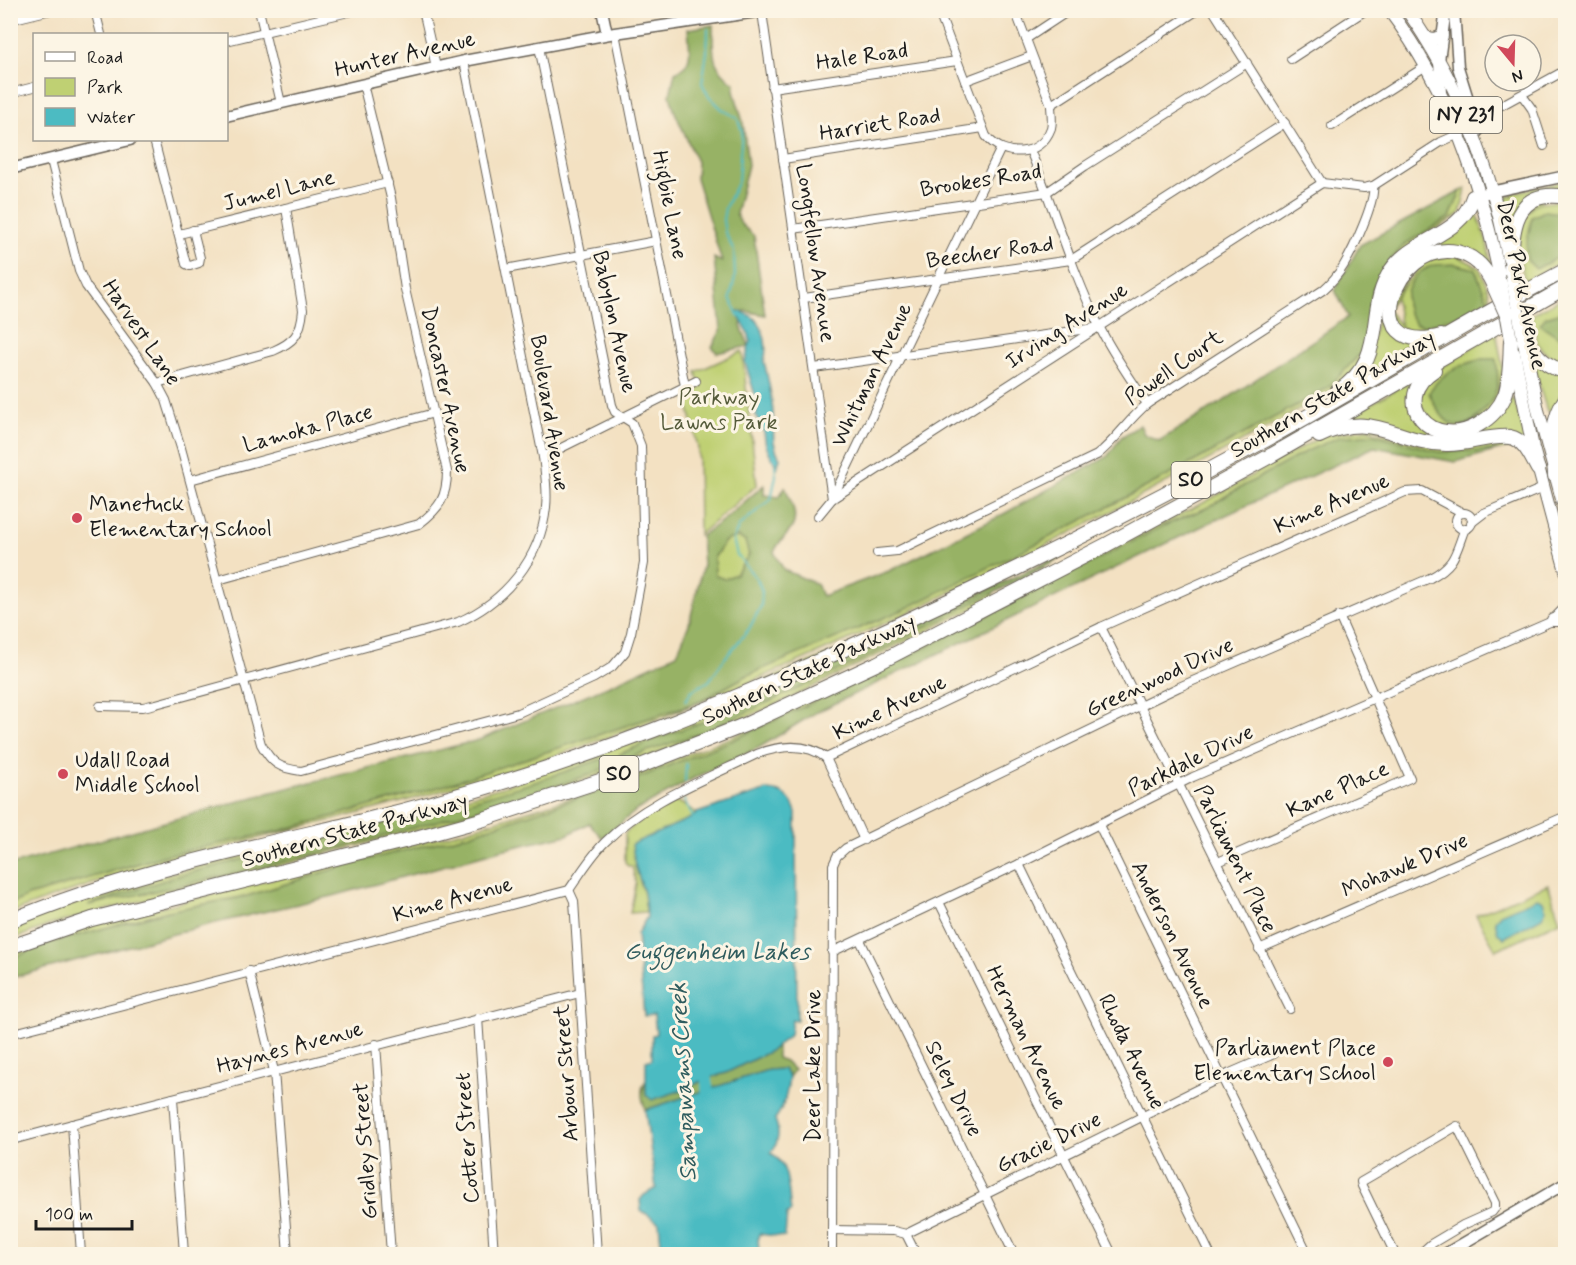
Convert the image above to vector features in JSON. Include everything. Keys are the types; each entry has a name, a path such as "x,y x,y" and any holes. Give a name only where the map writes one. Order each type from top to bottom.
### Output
{"highway":[{"path":"1295,424 1322,401 1346,386 1362,369 1374,342 1380,296 1388,276 1397,263 1418,245 1457,224 1466,213 1473,197 1487,193"},
{"path":"1507,315 1502,280 1514,226 1520,212 1531,202 1540,198 1566,197"},
{"path":"1454,333 1419,340 1410,338 1398,329 1390,308 1393,295 1403,276 1429,255 1452,252 1464,254 1502,280"},
{"path":"1545,281 1566,264"},
{"name":"Southern State Parkway","path":"10,921 78,895 138,877 375,817 478,789 568,761 668,724 831,656 1002,576 1160,497 1295,424 1566,270"},
{"name":"Southern State Parkway","path":"10,947 92,919 458,827 548,799 659,759 769,714 886,659 1064,568 1272,454 1566,287"},
{"path":"1537,303 1566,294"},
{"path":"1455,349 1423,378 1417,387 1415,396 1416,408 1424,422 1436,430 1449,433 1463,432 1473,428 1487,419 1498,407 1507,387 1517,339 1545,363 1553,368 1566,371"},
{"path":"1555,476 1554,426 1559,408 1566,398"},
{"path":"1272,454 1337,429 1369,426 1385,428 1425,441 1443,444 1457,444 1504,436 1516,438 1525,446 1538,470"}],"main road":[{"name":"NY 231","path":"1389,10 1426,66 1442,99"},
{"name":"NY 231","path":"1407,10 1439,61 1464,111 1488,172"},
{"path":"1425,37 1434,39 1442,36"},
{"name":"Deer Park Avenue","path":"1442,99 1487,193"},
{"name":"Deer Park Avenue","path":"1488,172 1487,193 1502,280 1566,514"},
{"name":"Deer Park Avenue","path":"1507,315 1517,339 1538,470 1566,571"}],"street":[{"path":"10,20 51,10"},
{"path":"95,10 101,33"},
{"path":"259,10 281,103"},
{"path":"228,41 357,10"},
{"path":"423,10 436,67"},
{"name":"Higbie Lane","path":"602,10 611,34 685,386"},
{"path":"938,10 983,128 991,142 1014,152 1030,150 1043,142 1052,125 1051,105 1015,10"},
{"path":"1026,39 1070,10"},
{"path":"1051,105 1198,10"},
{"path":"1213,10 1322,183 1364,188 1373,186 1442,142 1459,134"},
{"path":"1291,59 1366,10"},
{"name":"Deer Park Avenue","path":"1442,99 1439,61 1445,16 1448,10"},
{"name":"Deer Park Avenue","path":"1454,10 1458,67 1486,154 1488,172"},
{"name":"Hunter Avenue","path":"228,116 464,60 611,34 766,11"},
{"name":"Longfellow Avenue","path":"766,11 772,88 832,499"},
{"name":"Babylon Avenue","path":"277,765 301,771 518,713 594,678 612,667 625,652 631,633 644,563 642,446 632,423 615,412 612,405 539,47"},
{"path":"965,81 1032,56"},
{"name":"Boulevard Avenue","path":"100,706 143,707 437,629 476,615 507,590 523,569 537,542 546,509 547,493 543,457 464,60"},
{"name":"Hale Road","path":"772,88 957,61"},
{"name":"Brookes Road","path":"793,229 1047,192 1247,63"},
{"path":"1332,126 1426,66"},
{"path":"1472,114 1502,105 1566,70"},
{"name":"Doncaster Avenue","path":"218,580 420,524 441,503 447,488 447,471 435,413 405,289 388,183 363,84"},
{"path":"10,93 33,87"},
{"path":"1522,95 1532,109 1544,146"},
{"name":"Beecher Road","path":"804,298 1071,260 1285,123"},
{"name":"Harriet Road","path":"783,159 983,128"},
{"path":"10,169 124,141"},
{"path":"154,141 186,264 195,266 199,263 200,258 194,230"},
{"name":"Whitman Avenue","path":"818,516 832,499 1001,148"},
{"path":"1030,150 1099,327 1147,404"},
{"name":"Harvest Lane","path":"51,160 79,271 86,286 157,383 166,400 218,580 261,744 277,765"},
{"path":"1487,193 1566,176"},
{"name":"Jumel Lane","path":"179,234 388,183"},
{"name":"Irving Avenue","path":"832,499 1322,183"},
{"name":"Powell Court","path":"877,553 897,552 1096,456 1121,434 1131,417 1147,404 1328,285 1340,272 1349,256 1374,198 1373,186"},
{"path":"157,383 286,345 296,337 302,323 303,310 286,208"},
{"path":"506,269 656,241"},
{"path":"814,368 1099,327"},
{"path":"543,457 696,381"},
{"name":"Lamoka Place","path":"190,480 435,413"},
{"path":"1464,520 1543,488"},
{"name":"Kime Avenue","path":"10,1034 569,890 605,843 648,809 757,754 772,748 807,748 826,758 1101,627 1405,492 1422,491 1449,505 1464,520"},
{"name":"Greenwood Drive","path":"864,840 1140,706 1440,572 1450,564 1460,541 1464,520"},
{"name":"Parkdale Drive","path":"832,952 1179,785 1375,697 1559,620 1566,606"},
{"name":"Kane Place","path":"1218,862 1410,778 1339,616"},
{"name":"Parliament Place","path":"1101,627 1290,1009"},
{"path":"826,758 864,840"},
{"name":"Mohawk Drive","path":"1259,949 1566,816"},
{"name":"Anderson Avenue","path":"1099,825 1308,1254"},
{"name":"Deer Lake Drive","path":"832,1254 833,865 837,856 846,848 864,840"},
{"name":"Rhoda Avenue","path":"1018,864 1210,1254"},
{"name":"Arbour Street","path":"569,890 574,901 597,1254"},
{"name":"Herman Avenue","path":"939,902 1112,1254"},
{"name":"Seley Drive","path":"860,940 1014,1254"},
{"path":"249,971 274,1071 288,1254"},
{"name":"Haynes Avenue","path":"10,1142 376,1044 580,993"},
{"name":"Cotter Street","path":"478,1018 494,1254"},
{"name":"Gridley Street","path":"376,1044 391,1254"},
{"name":"Gracie Drive","path":"906,1234 1222,1077 1274,1054"},
{"path":"173,1098 184,1254"},
{"path":"72,1124 81,1254"},
{"path":"1395,1254 1362,1182 1456,1126 1495,1203 1495,1208 1492,1212 1431,1244 1420,1254"},
{"path":"1441,1238 1447,1253 1566,1183"},
{"path":"1456,1229 1463,1244"},
{"path":"832,1230 894,1231 906,1234 916,1254"}],"green space":[{"path":"713,25 715,59 721,70 735,84 734,91 743,122 748,165 736,214 741,224 754,236 765,315 744,311 741,326 749,346 717,353 712,347 721,330 714,258 722,262 696,178 697,162 674,110 670,95 675,72 686,65 688,60 690,48 688,29"},
{"path":"1565,181 1565,194 1557,191 1510,221 1506,218 1504,203 1509,195 1511,197 1513,195 1512,193"},
{"path":"1466,189 1460,214 1409,246 1373,321 1358,367 1332,391 1046,545 850,639 751,682 650,722 492,776 349,816 202,852 87,886 11,913 11,904 28,896 167,855 283,830 446,785 701,701 746,676 1042,541 1177,471 1328,388 1368,327 1373,288 1387,264 1405,244 1450,217 1461,191"},
{"path":"1461,191 1450,217 1405,244 1387,264 1373,288 1368,327 1361,353 1328,388 1177,471 905,609 746,676 701,701 446,785 283,830 167,855 28,896 11,904 11,865 272,792 479,740 677,654 689,624 703,565 701,536 764,485 764,495 779,497 785,487 795,519 791,529 774,552 784,570 817,584 822,596 889,571 998,517 1107,457 1121,437 1140,425 1144,434 1159,441 1222,402 1348,317 1335,290 1360,245","holes":["737,537 745,541 749,555 736,574 724,579 715,575 714,558 725,541"]},
{"path":"1565,200 1565,259 1525,284 1517,243 1518,224 1535,204"},
{"path":"1475,207 1487,243 1494,279 1476,257 1419,257 1387,310 1417,345 1358,381 1393,272"},
{"path":"1545,211 1560,213 1565,223 1565,254 1536,269 1527,260 1526,247 1532,217"},
{"path":"1455,255 1479,267 1491,303 1423,336 1401,328 1395,297 1425,260"},
{"path":"1455,264 1475,269 1488,301 1470,312 1424,326 1416,324 1406,304 1411,282 1428,267"},
{"path":"1565,296 1565,367 1540,347 1531,315"},
{"path":"1565,311 1565,338 1559,337 1540,324 1546,317"},
{"path":"1496,331 1503,369 1499,391 1502,393 1488,414 1459,429 1433,424 1418,402 1430,373 1454,360"},
{"name":"Parkway Lawns Park","path":"742,351 757,485 699,535 698,448 686,395 701,388 696,372"},
{"path":"1537,358 1565,374 1565,393 1553,414 1547,411 1536,376 1533,361"},
{"path":"1482,359 1496,359 1498,381 1492,400 1481,414 1468,423 1455,425 1450,423 1439,412 1429,393 1445,375"},
{"path":"1415,378 1412,408 1450,437 1514,398 1526,442 1452,441 1344,423 1348,417"},
{"path":"1366,429 1431,446 1507,439 1520,446 1499,450 1439,452 1374,434 1264,475 1209,507 1163,526 883,669 733,740 635,779 467,835 357,862 247,896 168,911 46,944 11,959 11,953 94,924 464,831 577,796 732,737 1205,502 1324,435"},
{"path":"1374,434 1439,452 1499,450 1455,462 1374,447 1211,522 815,713 760,747 694,778 637,810 602,838 589,823 567,835 501,850 333,896 207,925 11,978 10,959 46,944 168,911 247,896 357,862 467,835 635,779 733,740 883,669 1163,526 1209,507 1307,451 1339,437"},
{"path":"737,536 746,541 749,555 736,574 724,579 715,575 714,558 725,541"},
{"path":"1063,554 1056,561 992,594 994,598 788,699 606,773 470,817 102,911 50,925 11,940 11,927 151,878 319,837 503,787 992,587"},
{"path":"1052,560 1056,561 861,660 701,733 622,760 619,757 620,754 634,748 730,711 820,671"},
{"path":"607,757 611,765 592,774 405,830 216,878 88,905 177,876 463,803 535,782"},
{"path":"672,802 679,802 697,813 635,865 644,893 646,912 630,913 636,884 632,866 628,866 625,862 625,833 645,816"},
{"path":"1548,884 1560,921 1496,950 1476,915"},
{"path":"777,1045 777,1058 785,1061 794,1070 789,1077 782,1069 768,1070 645,1110 642,1092 645,1082 646,1095 685,1089 726,1073 770,1051"}],"water":[{"path":"736,311 753,317 763,333 766,345 764,361 772,400 774,441 780,458 777,468 766,446 764,433 756,416 758,405 745,362 750,342 749,335"},
{"name":"Guggenheim Lakes","path":"767,790 786,796 792,802 796,812 797,1020 792,1020 790,1035 770,1051 726,1073 652,1100 646,1095 646,1061 652,1059 652,1035 656,1034 654,1015 644,1016 637,934 647,917 644,893 635,865 632,844 693,817 697,813"},
{"path":"1537,898 1543,901 1546,910 1542,917 1504,938 1498,933 1495,921 1500,914"},
{"path":"783,1069 789,1077 783,1104 775,1119 778,1137 771,1153 782,1164 787,1179 791,1212 787,1214 785,1237 759,1234 759,1254 662,1254 659,1223 641,1210 640,1200 656,1188 645,1110 768,1070"}],"waterway":[{"name":"Sampawams Creek","path":"708,29 702,83 708,95 722,109 737,118 742,131 738,181 725,208 723,220 725,232 734,251 735,278 730,298 739,317"},
{"name":"Sampawams Creek","path":"686,701 691,691 709,681 749,629 761,606 762,591 757,579 737,555 733,539 739,526 771,499 776,476 775,465"},
{"path":"685,782 686,764"},
{"name":"Sampawams Creek","path":"684,800 693,817"},
{"name":"Sampawams Creek","path":"706,1063 708,1105"}],"place":[{"name":"Manetuck Elementary School","path":"77,518"},
{"name":"Udall Road Middle School","path":"63,774"},
{"name":"Parliament Place Elementary School","path":"1388,1062"}]}
